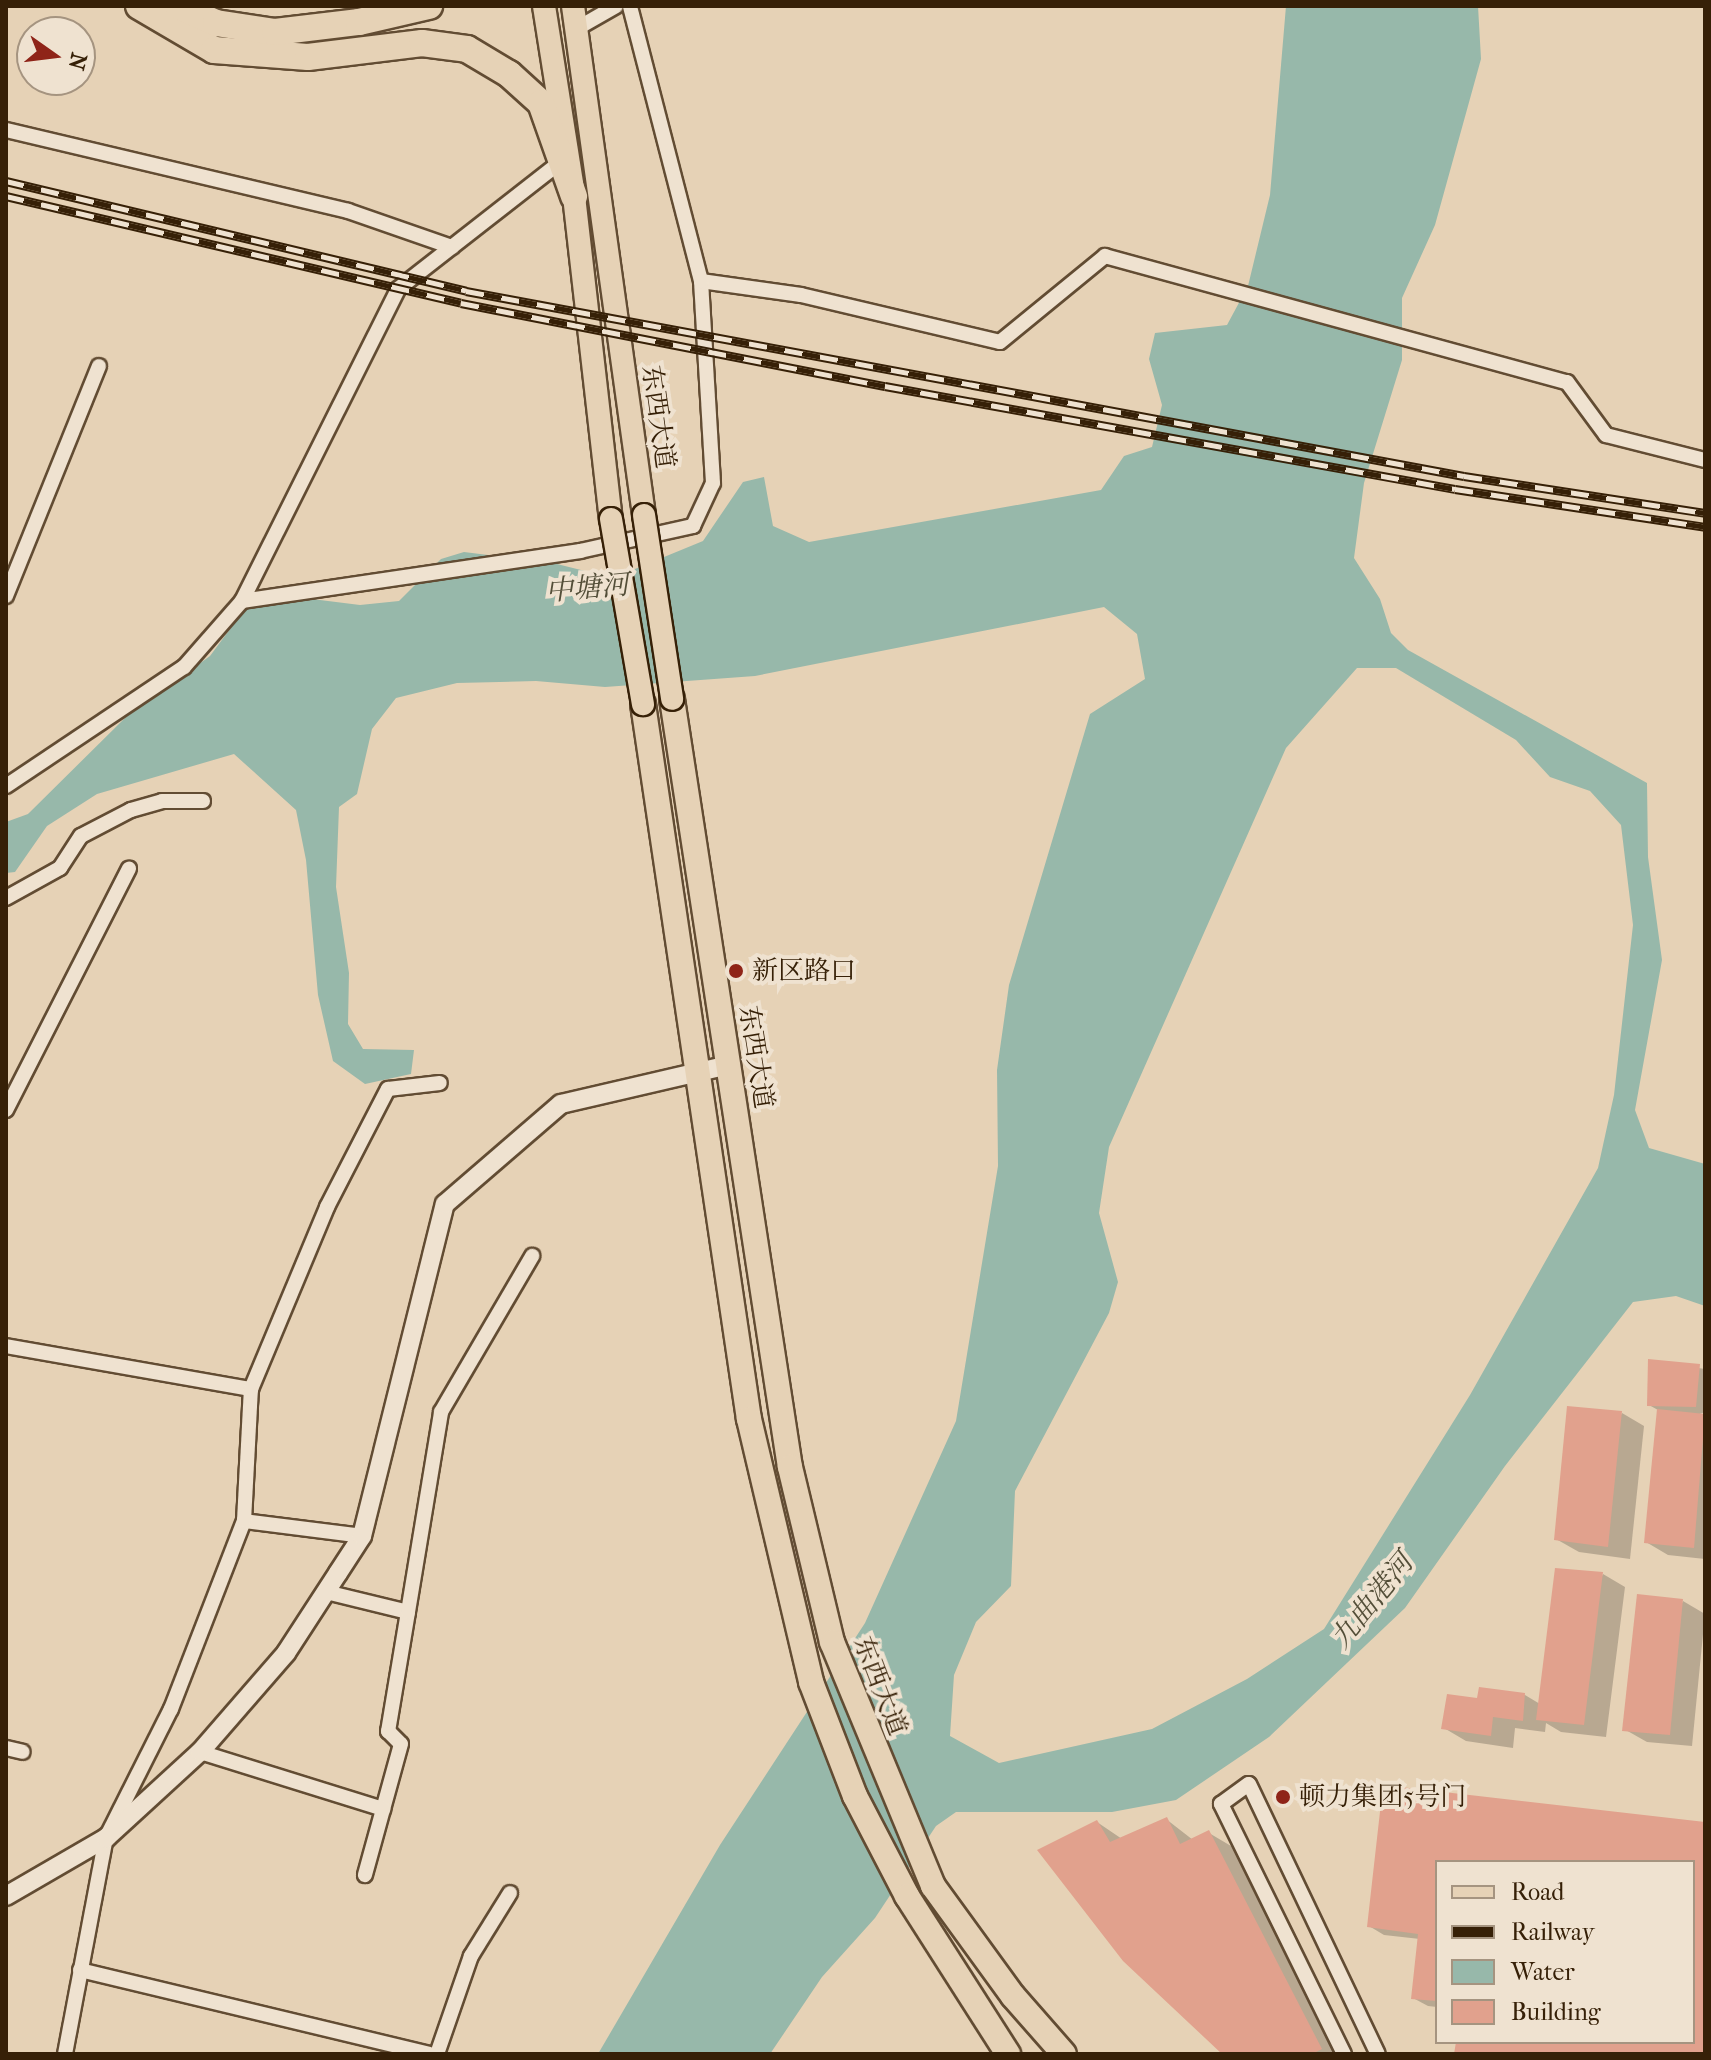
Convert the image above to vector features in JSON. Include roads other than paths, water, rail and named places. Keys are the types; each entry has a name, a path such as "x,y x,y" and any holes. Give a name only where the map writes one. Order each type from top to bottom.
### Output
{"highway":[{"path":"139,6 214,50 308,57 422,43 467,49 509,74 541,103 574,196"},
{"path":"178,6 216,23 275,32 359,22 429,6"},
{"name":"东西大道","path":"672,699 790,1467 832,1642 933,1886 1013,1996 1064,2054"},
{"path":"643,704 749,1419 811,1682 855,1796 907,1896 1008,2054"}],"main road":[{"path":"544,6 574,196 611,519 643,704"},
{"name":"东西大道","path":"573,6 672,699"}],"street":[{"path":"576,29 616,6"},
{"path":"242,601 580,551 693,526 713,483 701,281 630,6"},
{"path":"6,130 348,211 452,247"},
{"path":"6,786 184,667 242,601 398,289 562,161"},
{"path":"701,281 801,295 1000,342 1105,256 1567,382 1606,435 1705,460"},
{"path":"6,596 99,366"},
{"path":"6,898 60,868 81,836 131,810 162,801 203,801"},
{"path":"6,1110 129,869"},
{"path":"6,1896 106,1838 200,1752 286,1653 362,1536 445,1204 561,1104 729,1065"},
{"path":"65,2054 106,1838 171,1709 244,1521 251,1389 327,1207 388,1089 440,1083"},
{"path":"365,1875 401,1744 388,1731 441,1412 532,1256"},
{"path":"6,1346 251,1389"},
{"path":"244,1521 362,1536"},
{"path":"326,1592 408,1612"},
{"path":"6,1748 23,1752"},
{"path":"200,1752 383,1809"},
{"path":"1344,2054 1221,1804 1249,1784 1378,2054"},
{"path":"437,2054 471,1956 510,1893"},
{"path":"80,1970 375,2048 429,2054"}],"water":[{"path":"1286,6 1478,6 1481,59 1435,225 1402,298 1402,360 1364,483 1354,558 1380,599 1391,633 1408,650 1647,783 1648,857 1662,960 1635,1110 1649,1148 1705,1164 1705,1306 1676,1296 1633,1302 1505,1466 1405,1608 1269,1737 1176,1800 1112,1812 956,1812 936,1826 875,1918 822,1977 770,2054 598,2054 720,1845 865,1623 956,1421 998,1166 997,1070 1009,985 1090,714 1145,679 1137,634 1104,607 755,676 605,687 536,681 457,683 396,698 372,729 357,794 339,807 336,887 349,973 348,1024 363,1049 414,1050 411,1074 365,1084 333,1061 318,995 306,860 296,810 234,754 97,794 47,826 15,872 6,873 6,822 28,814 126,717 210,656 250,602 288,596 360,605 399,601 441,559 464,552 553,563 613,578 703,541 743,482 764,477 773,526 809,542 1101,490 1124,456 1152,447 1162,405 1149,359 1155,333 1227,325 1248,286 1270,195","holes":["1357,668 1396,668 1516,740 1550,777 1590,791 1621,825 1633,925 1614,1095 1598,1168 1470,1395 1324,1629 1247,1679 1152,1729 999,1763 950,1736 954,1675 976,1622 1011,1586 1015,1491 1109,1313 1118,1282 1099,1213 1109,1147 1286,748"]}],"railway":[{"path":"6,181 466,291 1464,476 1705,513"},
{"path":"6,196 461,303 885,386 1455,489 1705,527"}],"place":[{"name":"新区路口","path":"736,971"},
{"name":"顿力集团5号门","path":"1283,1797"}],"water label":[{"name":"中塘河","path":"587,588"},
{"name":"九曲港河","path":"1372,1601"}]}
